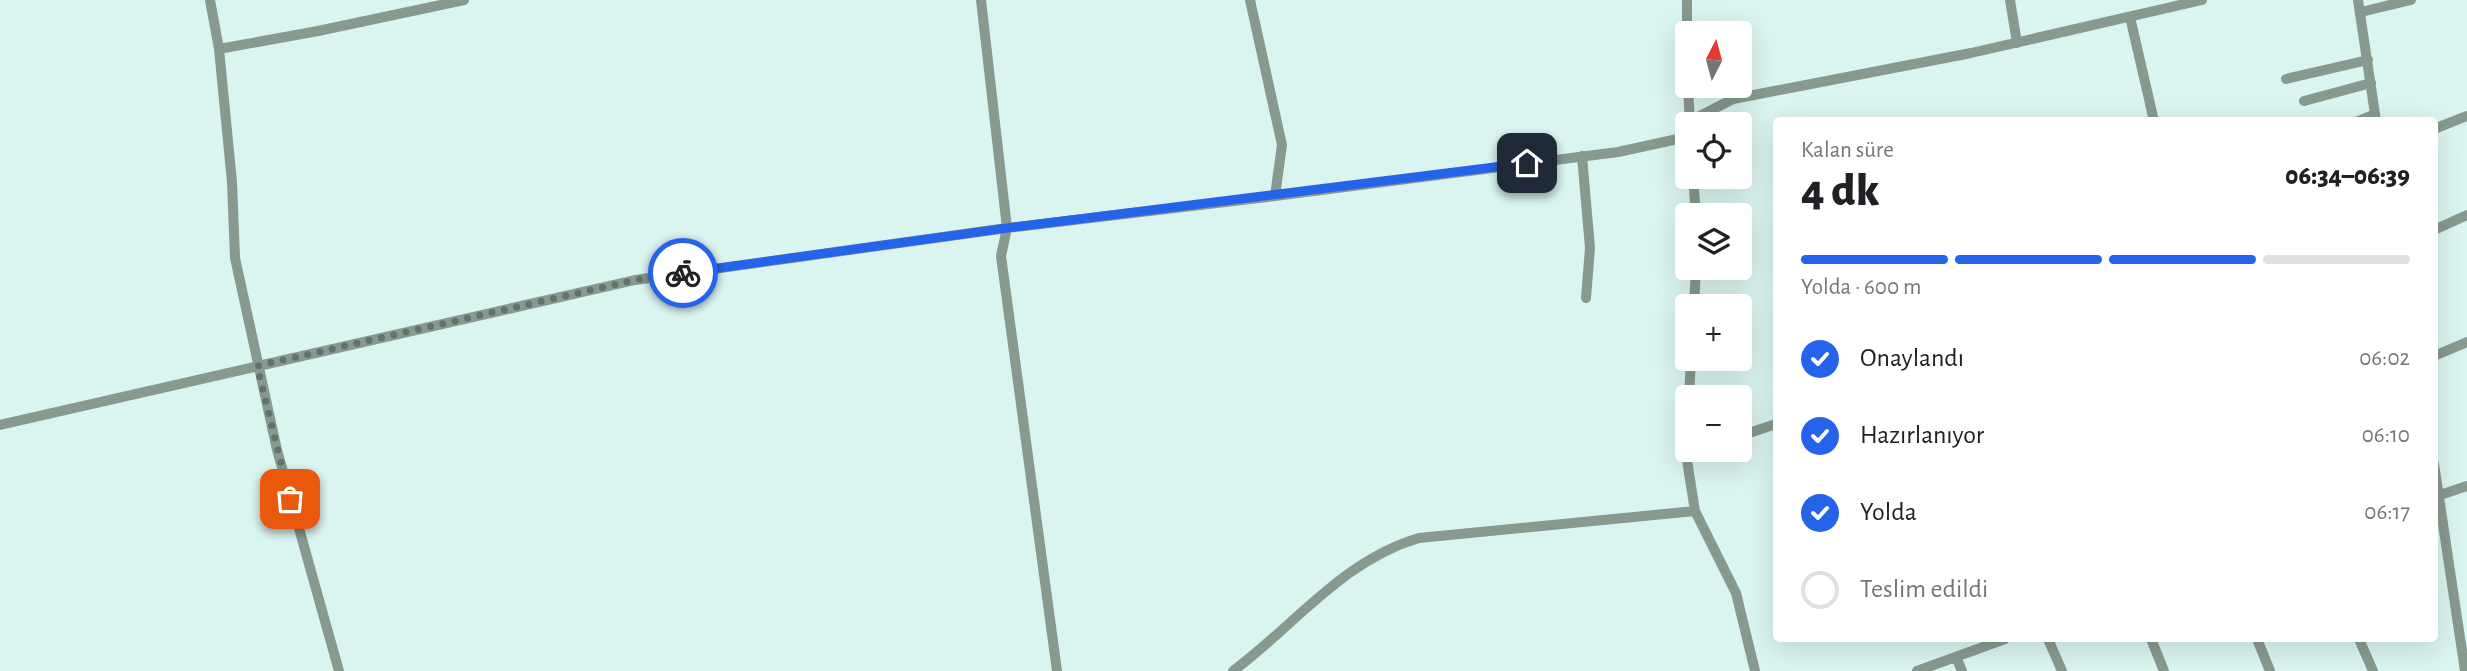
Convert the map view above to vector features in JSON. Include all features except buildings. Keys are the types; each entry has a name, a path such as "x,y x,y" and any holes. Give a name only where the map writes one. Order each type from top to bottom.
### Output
{"street":[{"path":"210,0 219,49 232,183 235,258 276,450 339,671"},
{"path":"219,49 464,0"},
{"path":"981,0 1007,228 1002,256 1057,671"},
{"path":"1250,0 1282,145 1275,196"},
{"path":"1687,0 1687,21"},
{"path":"2010,0 2017,43"},
{"path":"1709,112 1733,99 2017,43 2202,0"},
{"path":"2358,0 2376,117"},
{"path":"2361,12 2411,0"},
{"path":"2130,17 2153,117"},
{"path":"2286,79 2368,60"},
{"path":"2304,101 2371,83"},
{"path":"2438,128 2467,117"},
{"path":"0,425 635,280 1007,228 1618,152 1675,140"},
{"path":"1582,156 1590,248 1586,298"},
{"path":"2438,228 2467,215"},
{"path":"2438,354 2467,342"},
{"path":"1752,432 1773,425"},
{"path":"1687,462 1695,510 1737,593 1755,671"},
{"path":"2438,489 2467,486"},
{"path":"2438,496 2465,671"},
{"path":"1239,669 1330,586 1397,544 1419,538 1695,510"},
{"path":"1917,671 1997,642"},
{"path":"2049,642 2062,671"},
{"path":"2152,642 2164,671"},
{"path":"2258,642 2270,671"},
{"path":"2360,642 2373,671"},
{"path":"1956,657 1962,671"}],"way so far":[{"path":"290,499 257,366 635,280 683,273"}],"route":[{"path":"683,273 1007,228 1527,163"}]}
